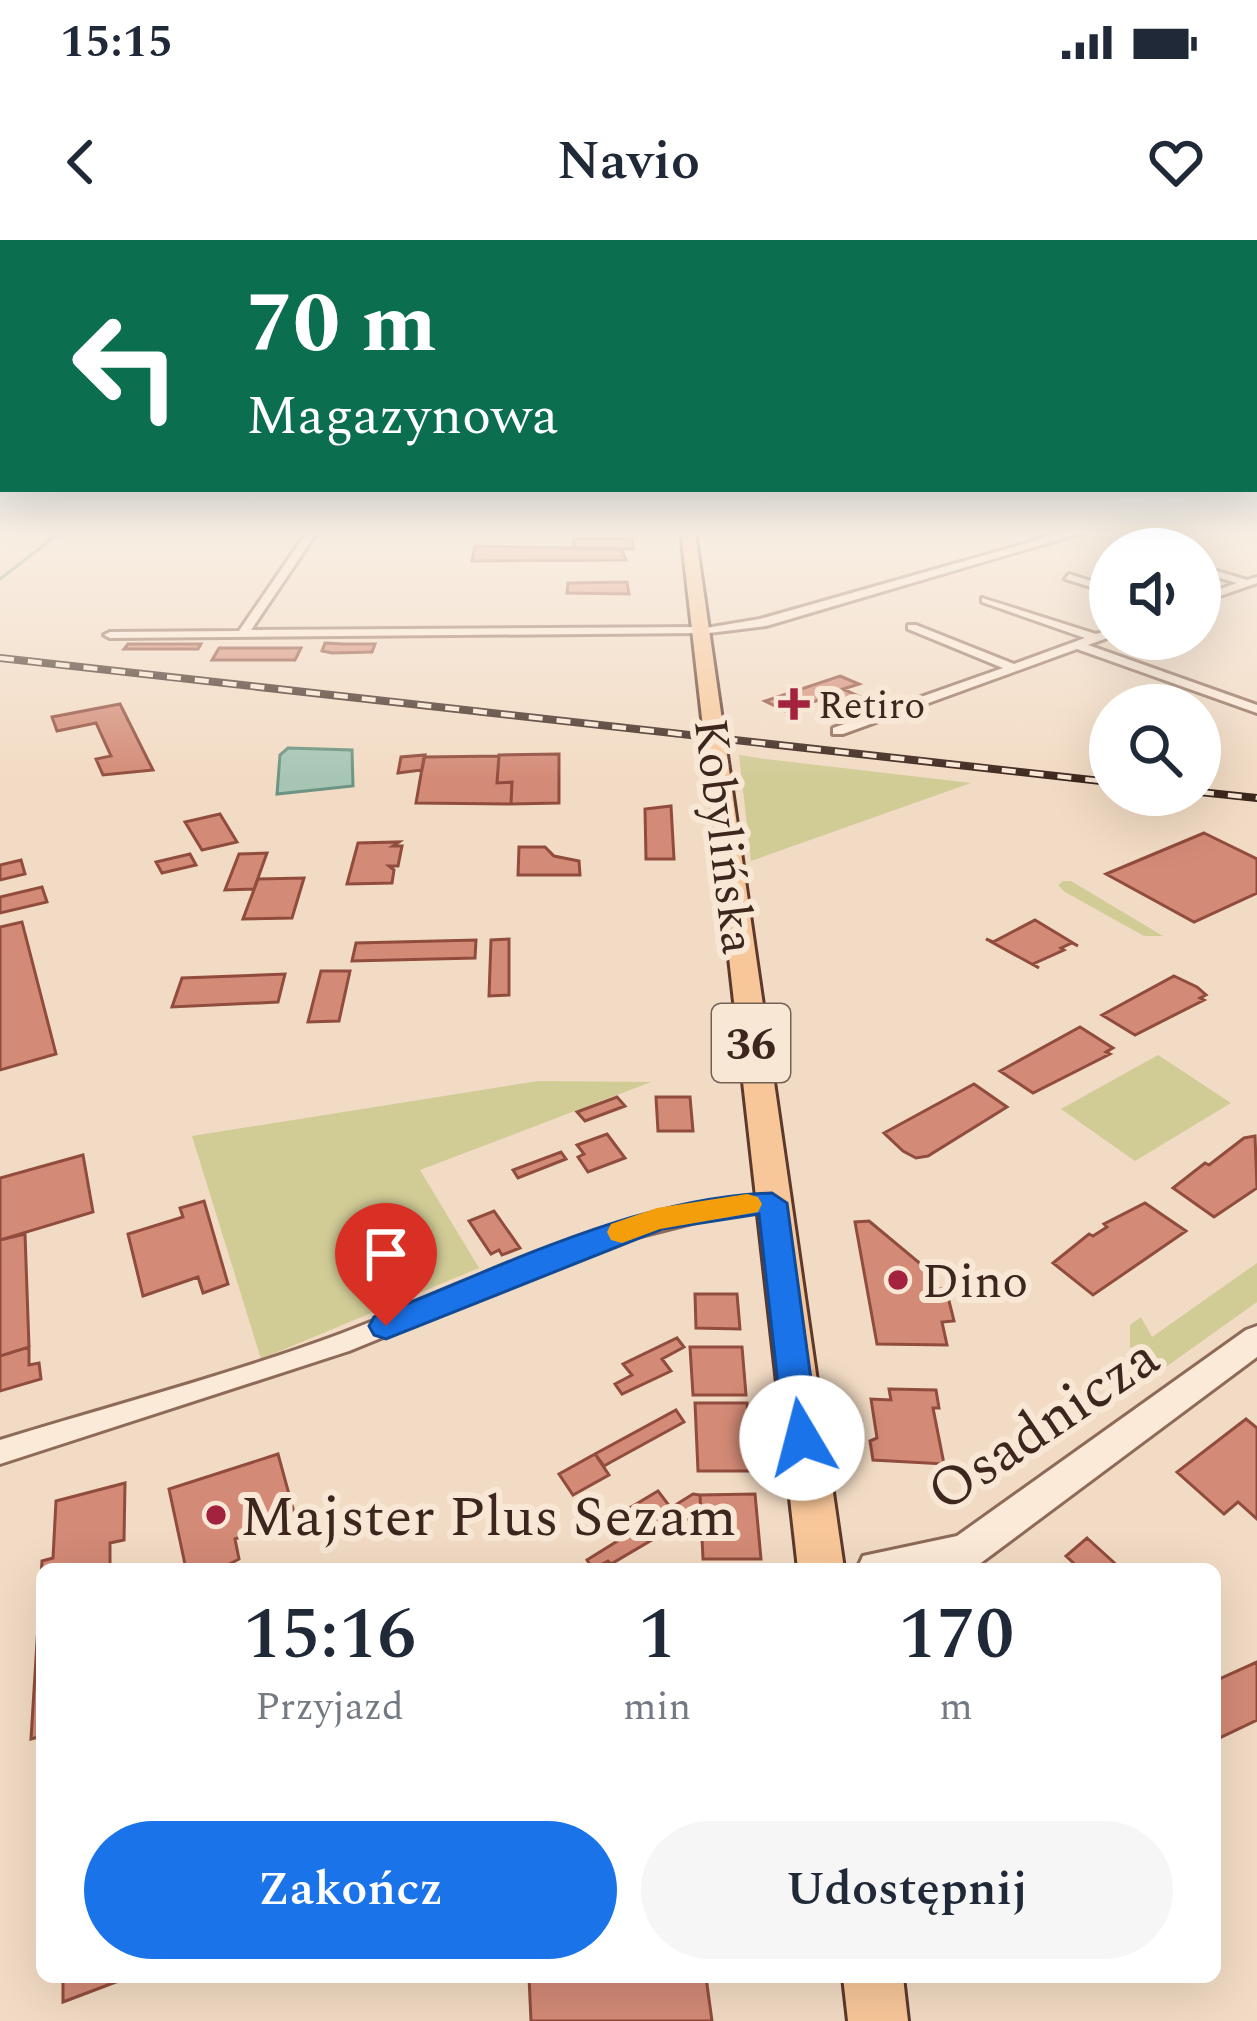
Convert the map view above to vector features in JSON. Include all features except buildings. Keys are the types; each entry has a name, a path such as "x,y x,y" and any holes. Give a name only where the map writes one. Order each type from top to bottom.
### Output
{"main road":[{"name":"Kobylińska","path":"699,615 820,1563"},
{"path":"874,1983 878,2021"}],"street":[{"path":"244,632 255,615"},
{"path":"110,635 701,630 789,615"},
{"path":"1030,615 1089,636"},
{"path":"912,627 1014,668"},
{"path":"838,730 1089,641"},
{"path":"1078,645 1257,709"},
{"path":"0,1451 342,1343 657,1219 727,1205 772,1203"},
{"name":"Osadnicza","path":"907,1563 965,1552 1257,1339"}],"shaded area":[{"path":"288,748 352,750 353,786 277,794 280,755"},
{"path":"739,755 766,759 971,783 751,861"},
{"path":"1071,881 1163,936 1144,936 1065,892 1058,885"},
{"path":"1158,1055 1231,1103 1135,1161 1061,1109"},
{"path":"538,1081 651,1082 420,1170 479,1268 261,1359 192,1136"},
{"path":"1257,1263 1257,1302 1163,1369 1130,1347 1130,1325 1141,1317 1152,1337"}],"railway":[{"path":"16,660 0,658 1089,780"},
{"path":"1221,794 1257,798"}],"slow traffic":[{"path":"622,1232 657,1219 747,1204"}],"place":[{"name":"Retiro","path":"794,704"},
{"name":"Dino","path":"898,1280"},
{"name":"Majster Plus Sezam","path":"216,1515"}],"route":[{"path":"386,1326 657,1219 727,1205 772,1203 802,1438"}]}
